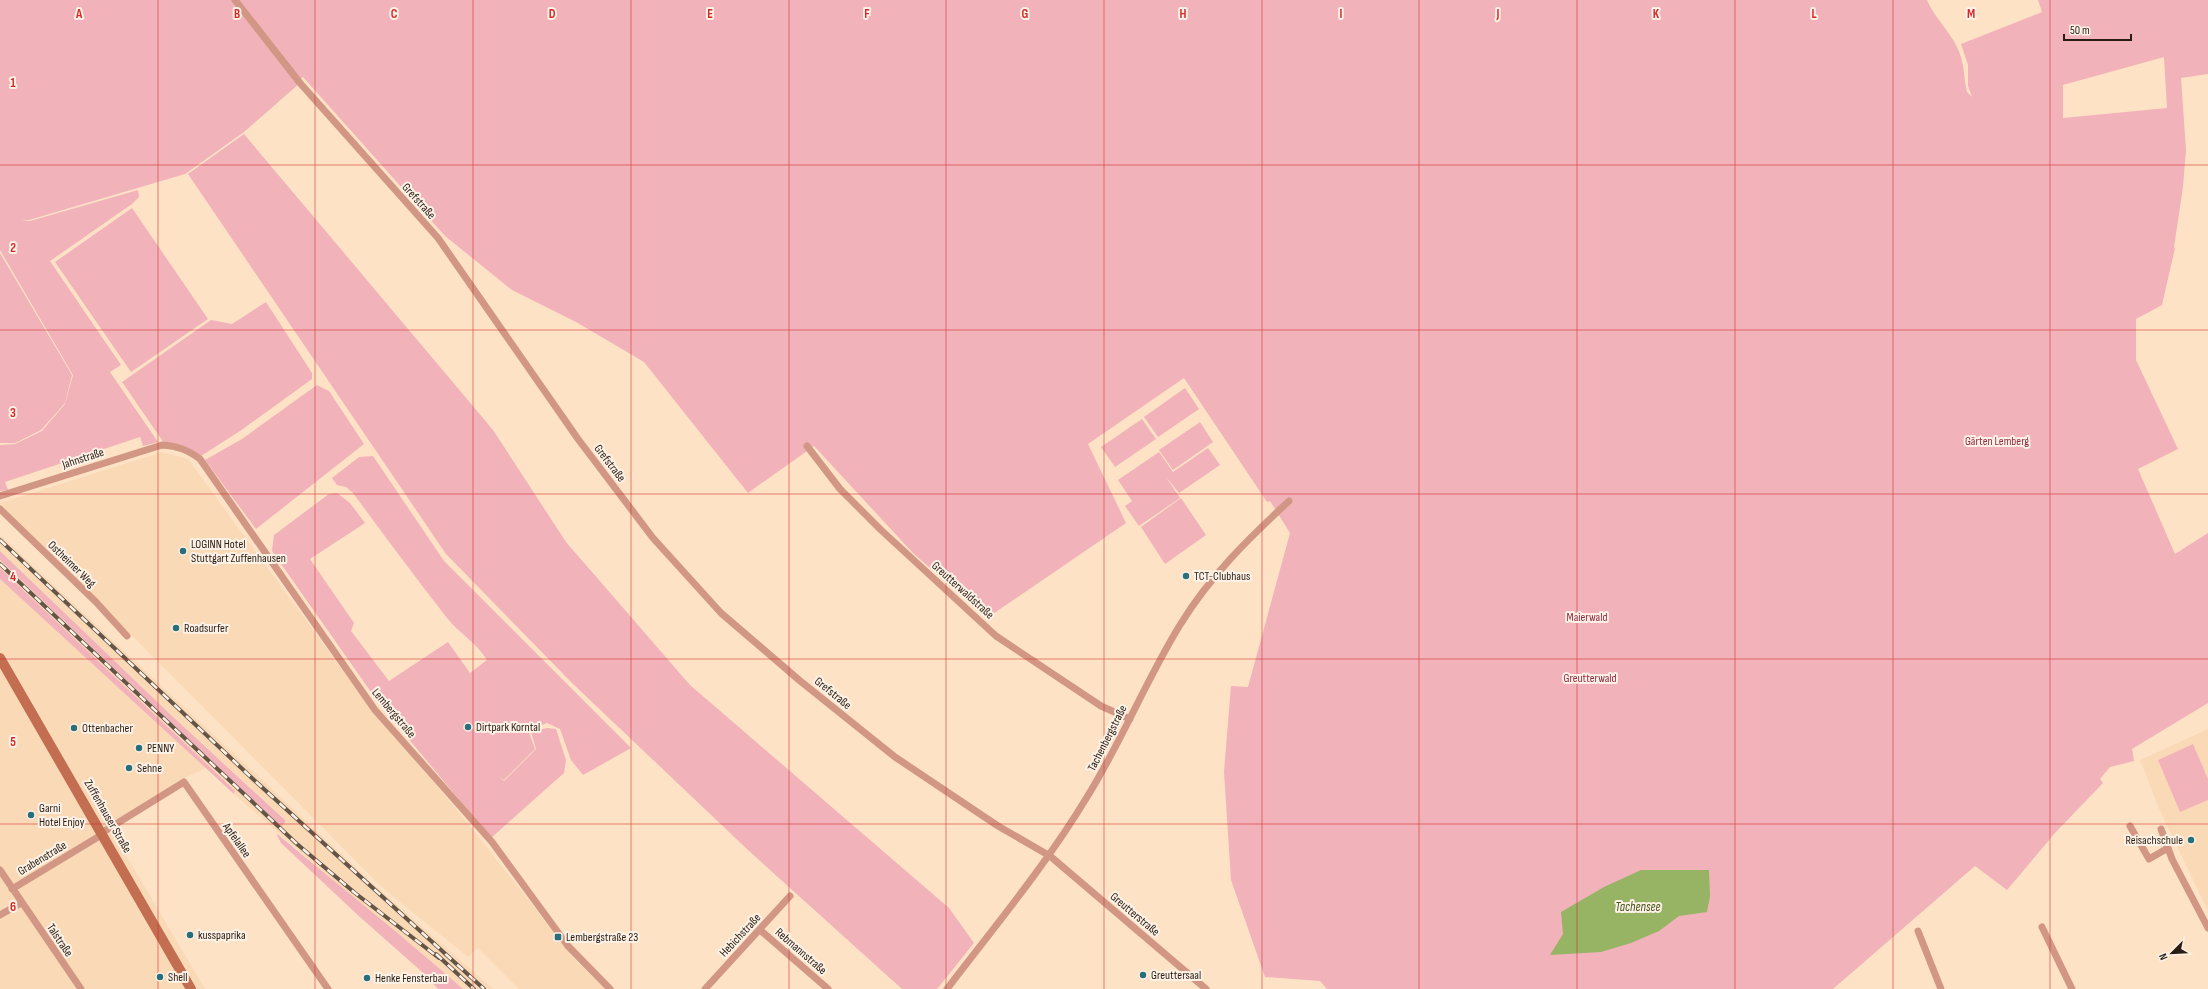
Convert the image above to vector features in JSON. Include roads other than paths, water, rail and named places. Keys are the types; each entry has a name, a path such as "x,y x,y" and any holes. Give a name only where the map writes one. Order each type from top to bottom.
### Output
{"main road":[{"name":"Zuffenhauser Straße","path":"0,658 103,833 192,989"}],"street":[{"name":"Grefstraße","path":"236,0 300,83 438,238 578,439 653,538 721,613 799,680 895,757 998,826 1050,856"},
{"name":"Jahnstraße","path":"0,496 162,445 174,445"},
{"name":"Lembergstraße","path":"174,445 189,450 200,459 375,710 494,844 568,946 610,989"},
{"name":"Greutterwaldstraße","path":"807,446 840,489 881,530 996,636 1101,706 1130,719"},
{"name":"Tachenbergstraße","path":"947,989 1050,856 1095,785 1130,719 1141,694 1180,624 1232,555 1289,501"},
{"name":"Ostheimer Weg","path":"0,509 127,636"},
{"name":"Apfelallee","path":"103,833 184,782 328,989"},
{"path":"2130,826 2149,860 2168,848"},
{"path":"2161,829 2168,848 2208,928"},
{"name":"Grabenstraße","path":"12,889 103,833"},
{"name":"Greutterstraße","path":"1050,856 1206,989"},
{"name":"Talstraße","path":"0,870 81,989"},
{"name":"Hebichstraße","path":"706,989 790,896"},
{"path":"0,914 22,903"},
{"path":"2042,928 2072,989"},
{"name":"Rebmannstraße","path":"760,930 828,989"},
{"path":"1918,931 1941,989"}],"water":[{"name":"Tachensee","path":"1641,870 1709,870 1710,896 1707,912 1679,916 1659,931 1631,943 1601,952 1550,955 1563,934 1561,912 1604,887"}],"railway":[{"path":"0,540 254,780 484,989"},
{"path":"0,564 297,844 355,893 439,958"},
{"path":"436,954 474,989"}],"place":[{"name":"LOGINN Hotel Stuttgart Zuffenhausen","path":"183,551"},
{"name":"TCT-Clubhaus","path":"1186,576"},
{"name":"Roadsurfer","path":"176,628"},
{"name":"Dirtpark Korntal","path":"468,727"},
{"name":"Ottenbacher","path":"74,728"},
{"name":"PENNY","path":"139,748"},
{"name":"Sehne","path":"129,768"},
{"name":"Garni Hotel Enjoy","path":"31,815"},
{"name":"Reisachschule","path":"2191,840"},
{"name":"kusspaprika","path":"190,935"},
{"name":"Lembergstraße 23","path":"558,937"},
{"name":"Greuttersaal","path":"1143,975"},
{"name":"Shell","path":"160,977"},
{"name":"Henke Fensterbau","path":"367,978"}],"park label":[{"name":"Gärten Lemberg","path":"1997,441"},
{"name":"Maierwald","path":"1587,617"},
{"name":"Greutterwald","path":"1590,678"}]}
